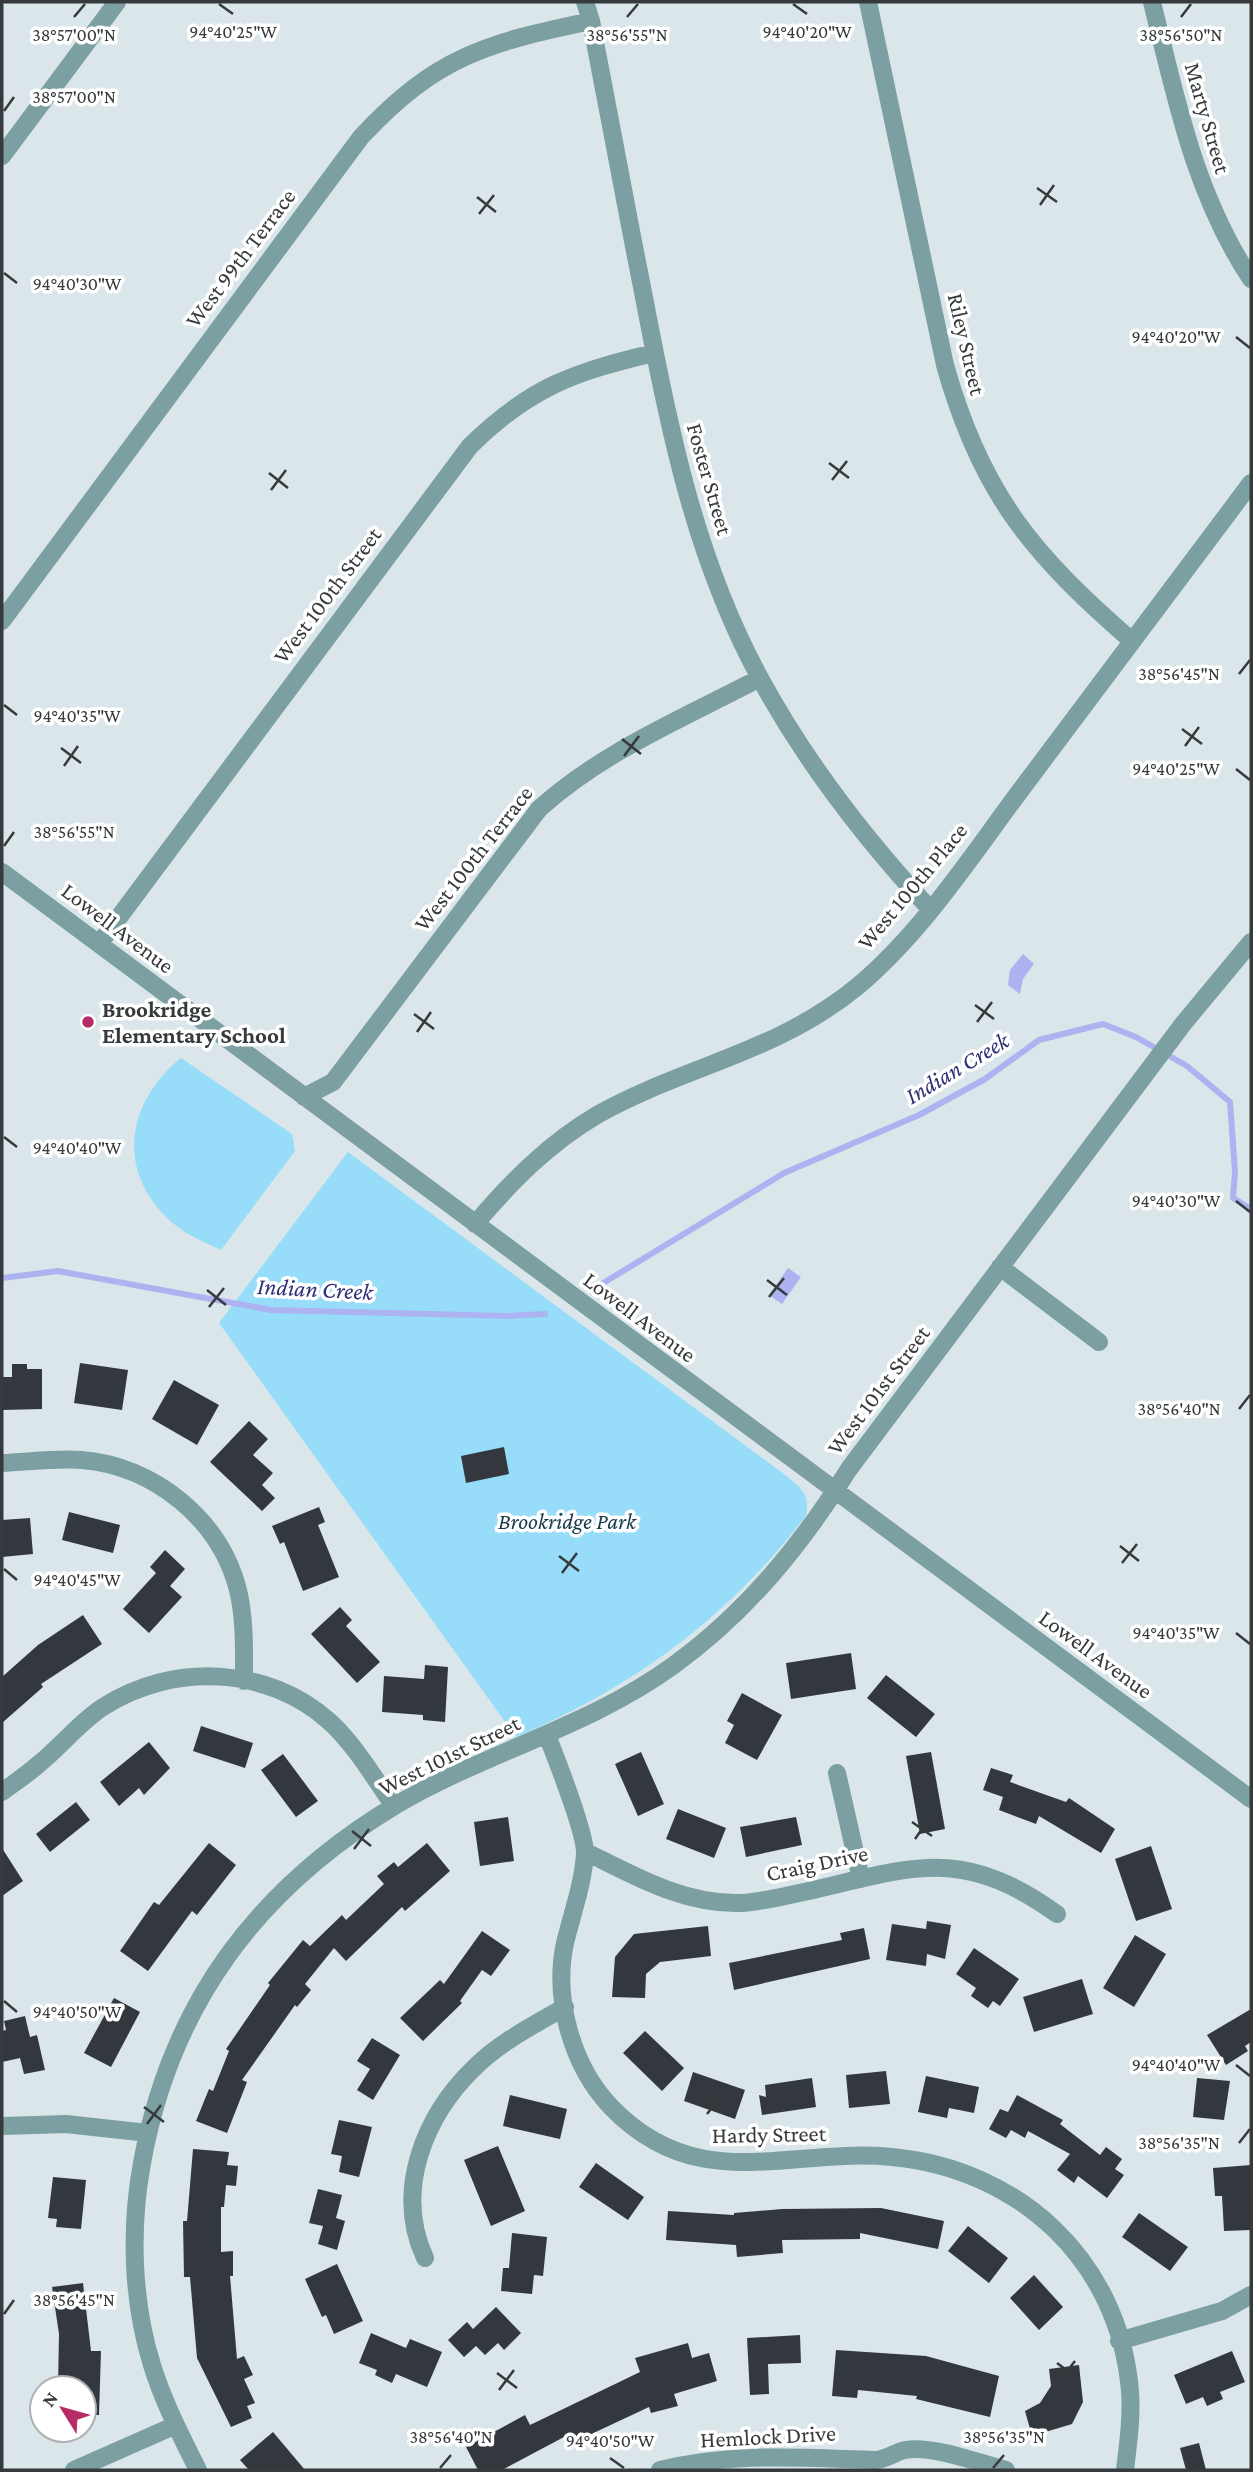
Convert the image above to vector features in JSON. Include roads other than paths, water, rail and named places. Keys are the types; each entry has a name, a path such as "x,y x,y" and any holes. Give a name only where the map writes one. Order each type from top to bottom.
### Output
{"street":[{"path":"2,156 117,2"},
{"name":"Foster Street","path":"585,2 591,21 654,353 683,485 709,564 760,678 796,740 849,816 930,909"},
{"name":"Riley Street","path":"868,2 945,365 958,411 978,458 1004,505 1032,545 1069,586 1132,641"},
{"name":"Marty Street","path":"1152,2 1187,144 1200,180 1234,253 1251,279"},
{"name":"West 99th Terrace","path":"2,621 361,136 392,104 427,76 468,53 508,39 591,21"},
{"name":"West 100th Street","path":"99,944 470,446 498,419 528,396 559,380 600,365 654,353"},
{"name":"West 100th Place","path":"475,1224 527,1166 556,1142 599,1115 770,1042 818,1015 867,977 901,945 1251,483"},
{"name":"West 100th Terrace","path":"304,1097 333,1082 539,808 598,763 760,678"},
{"name":"Lowell Avenue","path":"2,872 1251,1799"},
{"name":"West 101st Street","path":"198,2470 176,2426 150,2362 138,2295 135,2251 136,2197 148,2133 166,2066 188,2018 232,1950 288,1885 326,1853 394,1806 424,1789 619,1700 675,1665 736,1614 777,1571 1000,1267 1183,1024 1251,942"},
{"path":"1000,1267 1099,1342"},
{"path":"2,1463 83,1460 125,1469 163,1488 191,1510 223,1553 237,1586 243,1625 244,1681"},
{"path":"2,1792 40,1763 88,1718 126,1694 188,1676 215,1675 278,1689 318,1712 353,1747 394,1806"},
{"path":"547,1735 586,1852"},
{"path":"837,1773 861,1880"},
{"name":"Craig Drive","path":"586,1852 652,1884 706,1902 742,1903 914,1868 955,1868 1007,1884 1058,1914"},
{"name":"Hardy Street","path":"586,1852 565,1946 561,1984 576,2055 593,2085 612,2108 648,2137 671,2150 703,2160 730,2163 889,2156 931,2162 975,2176 1006,2190 1041,2215 1073,2248 1097,2284 1119,2341 1130,2389 1125,2470"},
{"path":"425,2258 415,2236 412,2187 420,2151 431,2124 453,2091 475,2066 500,2046 565,2007"},
{"path":"2,2126 66,2124 148,2133"},
{"path":"1119,2341 1222,2311 1251,2295"},
{"path":"74,2470 176,2426"},
{"name":"Hemlock Drive","path":"660,2470 720,2459 789,2455 884,2465 907,2450 942,2453 1006,2470"}],"waterway":[{"name":"Indian Creek","path":"600,1285 784,1173 919,1115 985,1079 1039,1040 1103,1024 1136,1037 1187,1066 1230,1102 1235,1172 1233,1198 1251,1209"},
{"name":"Indian Creek","path":"2,1278 58,1271 271,1310 508,1316 545,1314"}],"place":[{"name":"Brookridge Elementary School","path":"88,1022"}],"park label":[{"name":"Brookridge Park","path":"567,1521"}]}
